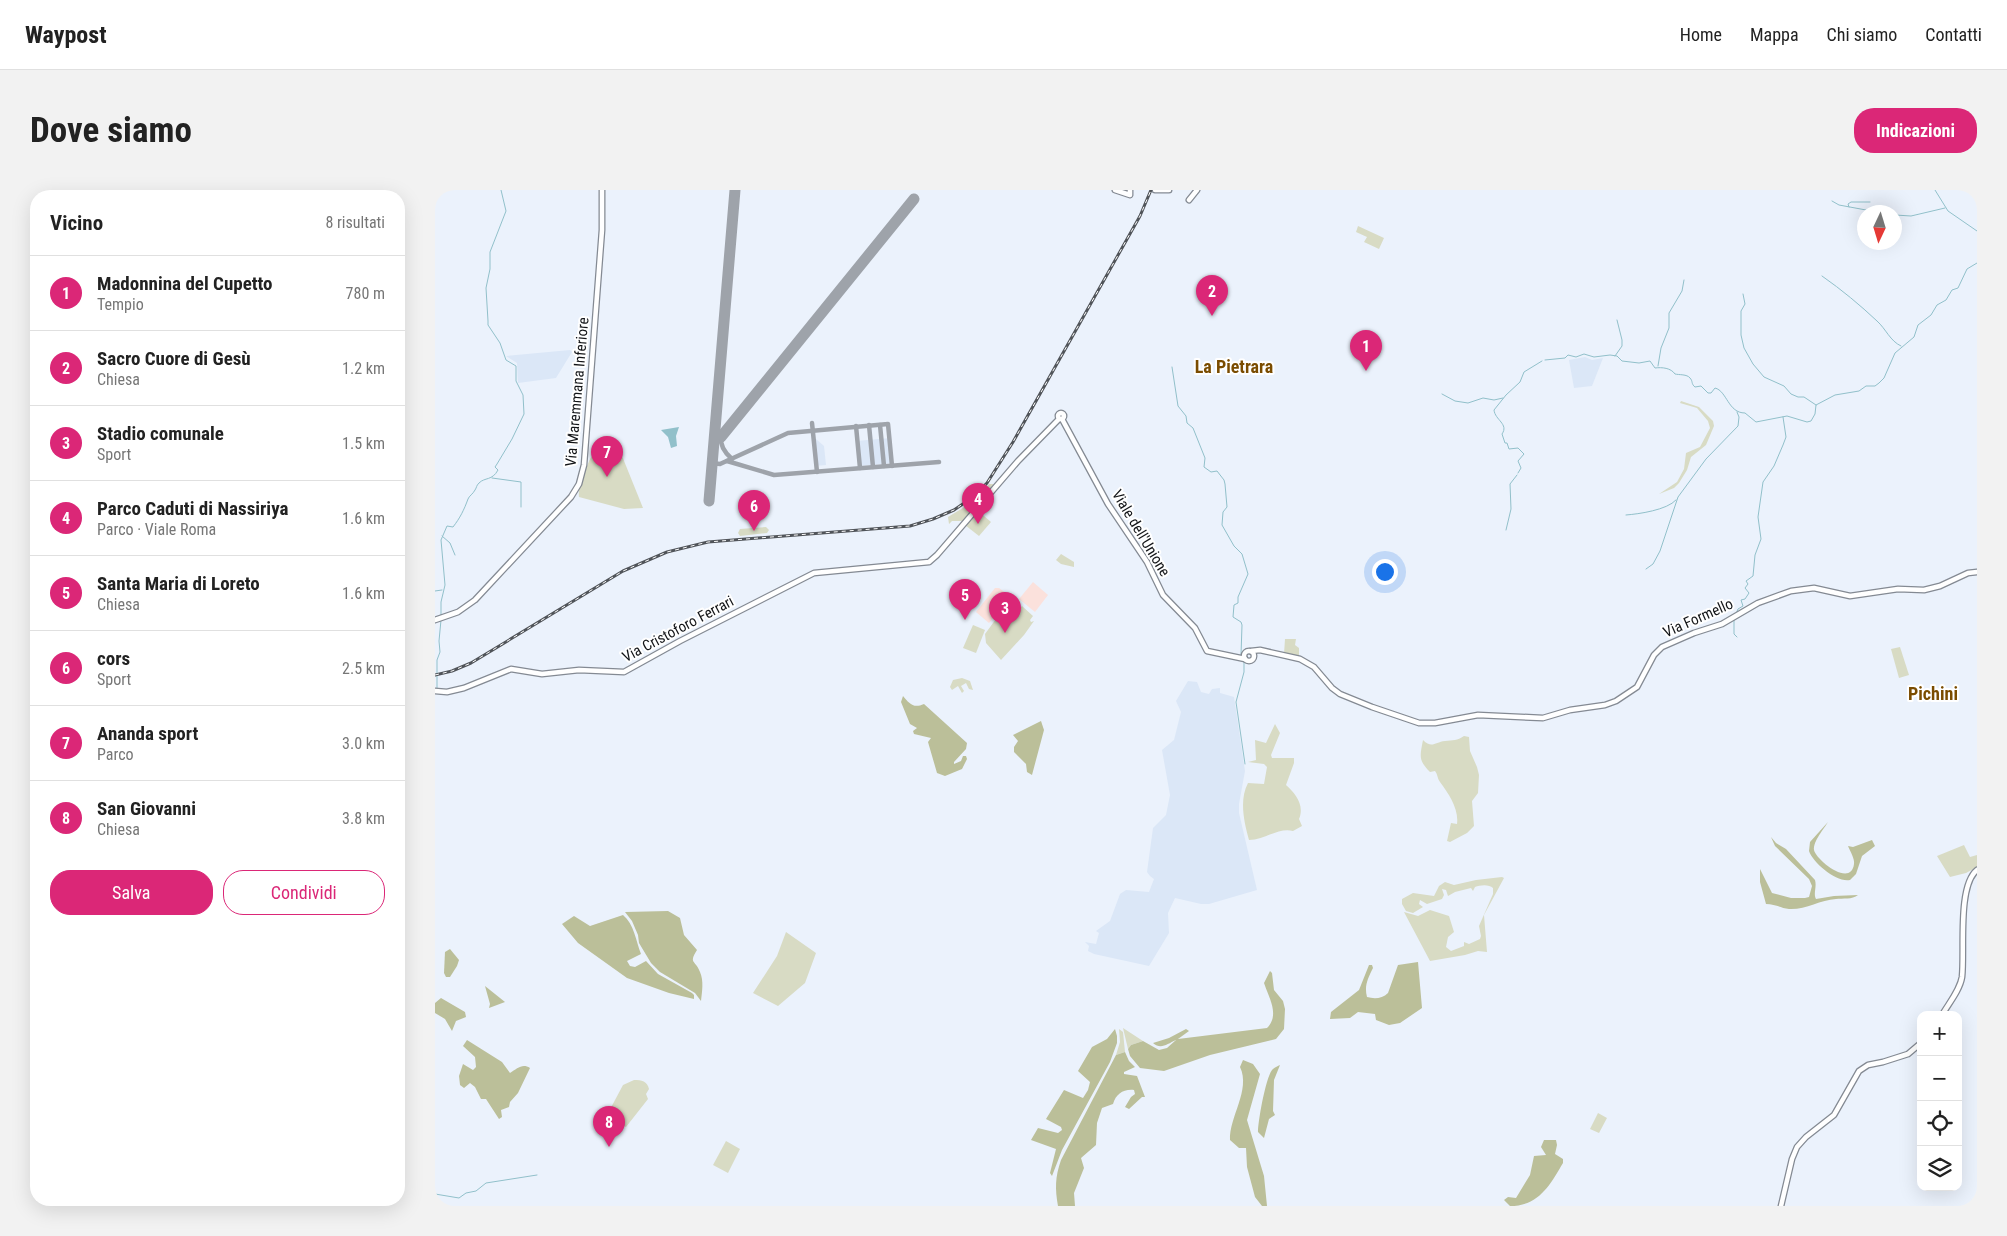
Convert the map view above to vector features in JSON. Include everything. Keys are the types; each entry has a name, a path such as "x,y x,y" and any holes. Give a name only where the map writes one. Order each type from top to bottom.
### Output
{"main road":[{"name":"Via Maremmana Inferiore","path":"439,619 467,607 482,593 571,497 581,479 586,445 601,252 602,190"},
{"path":"1115,190 1130,195 1130,190"},
{"path":"1155,190 1169,190"},
{"path":"1189,200 1197,190"},
{"name":"Viale dell'Unione","path":"930,562 1019,461 1061,419 1107,503 1147,562 1163,595 1195,628 1208,652 1238,656"},
{"name":"Via Cristoforo Ferrari","path":"436,691 449,692 467,688 511,668 541,674 581,670 624,672 813,573 930,562"},
{"name":"Via Formello","path":"1253,654 1260,650 1301,659 1315,668 1331,687 1339,693 1370,707 1419,723 1436,723 1479,715 1542,718 1570,710 1616,701 1638,685 1654,655 1661,648 1696,632 1721,624 1758,602 1791,591 1816,588 1853,596 1898,589 1924,590 1940,586 1969,573 1977,572"},
{"path":"1245,653 1245,659"},
{"path":"1245,653 1253,654 1250,661 1238,656 1245,653"},
{"path":"1944,1011 1962,978 1963,931 1968,888 1970,877 1977,870"},
{"path":"1781,1206 1797,1148 1805,1138 1835,1114 1856,1074 1868,1064 1884,1062 1908,1054 1917,1047"}],"shaded area":[{"path":"570,350 572,352 556,378 518,383 517,363 506,356"},
{"path":"1585,357 1592,360 1603,358 1592,386 1574,388 1569,360"},
{"path":"891,438 893,463 858,466 856,441"},
{"path":"813,439 816,439 824,446 826,465 815,466"},
{"path":"1033,582 1048,595 1035,612 1019,599"},
{"path":"995,588 999,588 1011,597 989,623 976,612"},
{"path":"1188,681 1197,682 1201,692 1209,694 1212,689 1220,688 1220,693 1234,697 1245,771 1239,813 1257,890 1209,904 1175,898 1168,913 1169,933 1149,966 1094,954 1088,951 1089,946 1085,942 1096,944 1099,933 1096,931 1110,921 1120,894 1126,890 1149,892 1154,879 1147,872 1153,828 1166,815 1170,795 1162,750 1174,740 1181,712 1176,701"}],"green space":[{"path":"1358,226 1384,238 1379,249 1364,242 1367,237 1356,232"},
{"path":"1681,401 1699,407 1713,421 1714,426 1706,445 1691,457 1687,470 1679,483 1674,488 1659,494 1677,482 1684,469 1686,453 1700,447 1710,428 1708,421 1697,408 1680,403"},
{"path":"616,441 643,508 624,509 579,497 580,487 593,454"},
{"path":"989,484 994,484 963,521 952,521 949,524 948,517 976,499"},
{"path":"977,510 991,522 979,536 965,525"},
{"path":"766,527 769,530 767,533 740,536 738,533 740,529"},
{"path":"1061,554 1074,562 1074,567 1061,564 1056,560"},
{"path":"965,583 971,589 964,596 957,590"},
{"path":"975,593 981,598 973,608 966,603"},
{"path":"1022,606 1033,616 1030,620 1031,622 1034,621 1001,660 986,643 985,634 1004,608 1018,610"},
{"path":"973,625 985,630 976,653 963,648"},
{"path":"1285,639 1296,639 1295,645 1299,648 1299,657 1284,654"},
{"path":"1900,647 1909,675 1899,678 1891,649"},
{"path":"962,678 970,681 973,690 969,689 966,683 961,686 964,691 962,693 958,686 952,690 950,687 953,680"},
{"path":"903,696 914,706 924,704 967,743 966,749 954,762 954,764 961,761 963,756 966,756 967,759 962,769 945,776 937,773 928,742 931,738 914,734 913,731 917,728 910,724 901,702"},
{"path":"1041,721 1044,730 1032,775 1027,772 1026,764 1014,752 1014,747 1018,741 1013,735"},
{"path":"1275,724 1280,733 1271,755 1272,758 1294,758 1286,785 1296,796 1300,804 1301,814 1299,819 1302,826 1293,831 1277,832 1249,840 1243,811 1245,790 1248,783 1264,784 1267,767 1264,764 1248,762 1256,760 1255,740 1266,743"},
{"path":"1464,736 1469,737 1470,751 1479,775 1478,793 1472,801 1474,826 1467,833 1450,842 1447,841 1451,823 1457,824 1455,807 1435,771 1430,772 1423,764 1421,750 1423,740 1431,745 1457,740"},
{"path":"1828,822 1817,839 1814,850 1821,860 1834,870 1841,873 1852,871 1854,862 1848,846 1853,847 1872,840 1875,846 1862,856 1856,874 1850,880 1839,878 1826,871 1815,861 1809,851 1810,842"},
{"path":"1771,837 1776,843 1786,849 1815,880 1816,899 1858,895 1853,898 1830,900 1795,909 1766,904 1760,882 1760,869 1772,893 1791,898 1805,898 1809,897 1812,886 1809,879 1775,846"},
{"path":"1964,845 1970,857 1977,855 1977,867 1966,873 1950,877 1937,856"},
{"path":"1504,878 1484,915 1487,952 1478,951 1430,961 1404,912 1418,916 1430,910 1449,916 1454,932 1448,937 1446,947 1451,951 1464,946 1464,942 1469,944 1480,939 1479,926 1493,894 1493,888 1487,885 1479,886 1475,887 1473,891 1471,888 1448,896 1446,890 1442,889 1444,895 1442,899 1427,904 1420,900 1419,904 1423,907 1413,913 1406,911 1402,904 1402,899 1413,893 1434,896 1439,886 1445,882 1454,885"},
{"path":"668,911 680,918 684,935 697,950 693,960 702,979 701,1001 695,993 660,972 651,963 639,943 632,921 625,912"},
{"path":"623,915 632,928 641,954 627,961 630,966 635,967 646,961 658,974 692,993 694,999 669,993 627,978 578,943 562,924 574,916 590,926"},
{"path":"786,932 816,953 805,983 778,1006 753,993 777,956"},
{"path":"450,949 459,960 450,977 446,977 444,973 445,952"},
{"path":"1418,962 1422,1008 1400,1023 1389,1025 1376,1020 1375,1014 1358,1012 1350,1018 1330,1019 1331,1012 1359,990 1369,965 1372,965 1373,968 1367,982 1366,993 1367,997 1375,998 1388,993 1398,965"},
{"path":"1270,971 1272,973 1274,990 1283,1001 1285,1009 1284,1029 1276,1039 1210,1055 1164,1071 1140,1068 1130,1056 1128,1049 1131,1045 1143,1041 1159,1050 1167,1048 1176,1040 1161,1046 1153,1043 1169,1038 1186,1029 1189,1031 1178,1039 1267,1028 1273,1018 1271,1000 1264,983"},
{"path":"485,986 505,1002 489,1008 490,1004"},
{"path":"441,998 465,1012 466,1017 456,1021 452,1031 445,1019 435,1013 435,1003"},
{"path":"1123,1028 1143,1041 1131,1045 1128,1049"},
{"path":"1115,1029 1117,1043 1110,1062 1062,1150 1052,1176 1050,1173 1056,1149 1031,1140 1038,1128 1058,1133 1062,1130 1061,1127 1046,1119 1064,1090 1083,1098 1090,1082 1078,1071 1092,1047 1107,1039"},
{"path":"1119,1029 1123,1032 1125,1052 1116,1055 1120,1042"},
{"path":"467,1040 502,1062 510,1073 522,1066 530,1068 509,1107 501,1110 502,1117 499,1119 486,1099 481,1099 475,1087 470,1083 464,1088 460,1085 459,1076 463,1064 473,1070 476,1067 475,1057 463,1046"},
{"path":"1125,1052 1129,1061 1135,1067 1124,1072 1124,1074 1137,1076 1145,1097 1142,1097 1129,1109 1125,1107 1135,1094 1134,1090 1123,1091 1116,1097 1113,1104 1102,1108 1097,1123 1096,1145 1081,1158 1084,1168 1074,1193 1075,1206 1058,1206 1056,1183 1061,1160 1116,1055"},
{"path":"1243,1060 1253,1064 1260,1074 1247,1120 1264,1176 1267,1206 1262,1206 1255,1197 1247,1167 1246,1148 1239,1148 1230,1140 1243,1085 1240,1067"},
{"path":"1280,1065 1274,1080 1273,1111 1275,1115 1269,1119 1264,1138 1258,1132 1263,1099 1270,1073"},
{"path":"634,1080 647,1084 649,1089 646,1094 648,1099 626,1127 610,1121 609,1123 606,1117 623,1085"},
{"path":"1598,1113 1607,1118 1599,1133 1590,1129"},
{"path":"1544,1140 1556,1140 1555,1154 1563,1159 1563,1163 1543,1193 1529,1202 1510,1206 1504,1200 1508,1197 1516,1198 1530,1175 1534,1156 1546,1155 1541,1147"},
{"path":"726,1141 740,1149 728,1173 713,1165"}],"water":[{"path":"679,427 676,436 677,446 671,448 668,437 661,430"}],"waterway":[{"path":"441,616 441,602 445,585 441,540 447,526 453,527 458,520 478,484 493,476 498,470 495,467 524,414 523,395 516,381 516,366 506,360 500,343 488,325 486,288 490,269 490,252 506,211 501,190"},
{"path":"1935,190 1948,211 1977,231"},
{"path":"1832,201 1839,205 1857,208"},
{"path":"1849,207 1848,204 1851,202 1870,202"},
{"path":"1902,215 1911,216 1945,208"},
{"path":"1545,360 1565,358 1568,355 1576,357 1584,354 1594,357 1617,356 1622,361 1639,363 1650,361 1655,368 1666,368 1675,374 1689,377 1695,387 1701,386 1708,393 1711,393 1715,388 1719,390 1735,410 1745,413 1756,422 1787,416 1807,422 1811,421 1815,414 1816,405 1835,395 1859,391 1866,386 1875,386 1879,383 1884,378 1895,353 1914,337 1918,325 1931,315 1937,305 1946,300 1952,290 1958,288 1967,269 1977,263"},
{"path":"1822,276 1864,309 1901,346"},
{"path":"1658,366 1661,348 1669,328 1669,313 1682,291 1684,280"},
{"path":"1743,294 1745,304 1741,311 1741,335 1744,348 1753,364 1764,377 1784,386 1791,394 1804,397 1816,405"},
{"path":"1615,356 1622,346 1617,320"},
{"path":"1518,473 1521,468 1518,461 1524,454 1518,448 1509,449 1502,434 1504,427 1494,410 1520,382 1524,372 1542,361"},
{"path":"1172,367 1178,406 1186,416 1187,423 1193,428 1205,458 1204,467 1211,472 1217,471 1224,480 1227,507 1223,512 1222,525 1234,546 1242,554 1248,574 1238,597 1238,603 1234,605 1233,617 1241,622 1242,625 1241,655"},
{"path":"1442,394 1455,401 1468,403 1483,398 1494,400 1503,398"},
{"path":"1646,569 1653,564 1660,551 1678,497 1706,459 1738,426 1739,417 1737,412"},
{"path":"1736,614 1738,609 1743,606 1741,600 1745,599 1749,593 1745,588 1748,584 1746,581 1753,576 1755,555 1761,539 1758,517 1763,482 1774,466 1786,437 1783,417"},
{"path":"1506,530 1511,509 1510,484 1517,475"},
{"path":"492,478 521,482 521,507"},
{"path":"1626,515 1660,509 1676,500"},
{"path":"442,536 450,543 455,555"},
{"path":"435,591 442,590"},
{"path":"1734,619 1734,634 1737,637"},
{"path":"437,689 437,660 440,652 441,620"},
{"path":"1244,661 1244,672 1236,702 1245,764"},
{"path":"435,1194 459,1198 466,1193 476,1191 486,1183 537,1175"}],"taxiway":[{"path":"812,423 817,472"},
{"path":"712,463 720,464 788,433 888,424 892,466"},
{"path":"869,425 873,467"},
{"path":"880,425 884,466"},
{"path":"856,426 860,468"},
{"path":"721,437 723,449 732,459"},
{"path":"727,461 774,475 939,462"}],"runway":[{"path":"709,501 735,190"},
{"path":"721,437 914,199"}],"railway":[{"path":"435,675 452,671 471,663 623,571 667,552 708,542 910,526 954,510 973,497 987,483 1013,442 1140,216 1151,190"}],"place":[{"name":"Sacro Cuore di Gesù","path":"1212,316"},
{"name":"Madonnina del Cupetto","path":"1366,371"},
{"name":"Ananda sport","path":"607,477"},
{"name":"Parco Caduti di Nassiriya","path":"978,524"},
{"name":"cors","path":"754,531"},
{"name":"Santa Maria di Loreto","path":"965,620"},
{"name":"Stadio comunale","path":"1005,633"},
{"name":"San Giovanni","path":"609,1147"}],"district":[{"name":"La Pietrara","path":"1234,367"},
{"name":"Pichini","path":"1933,694"}]}
